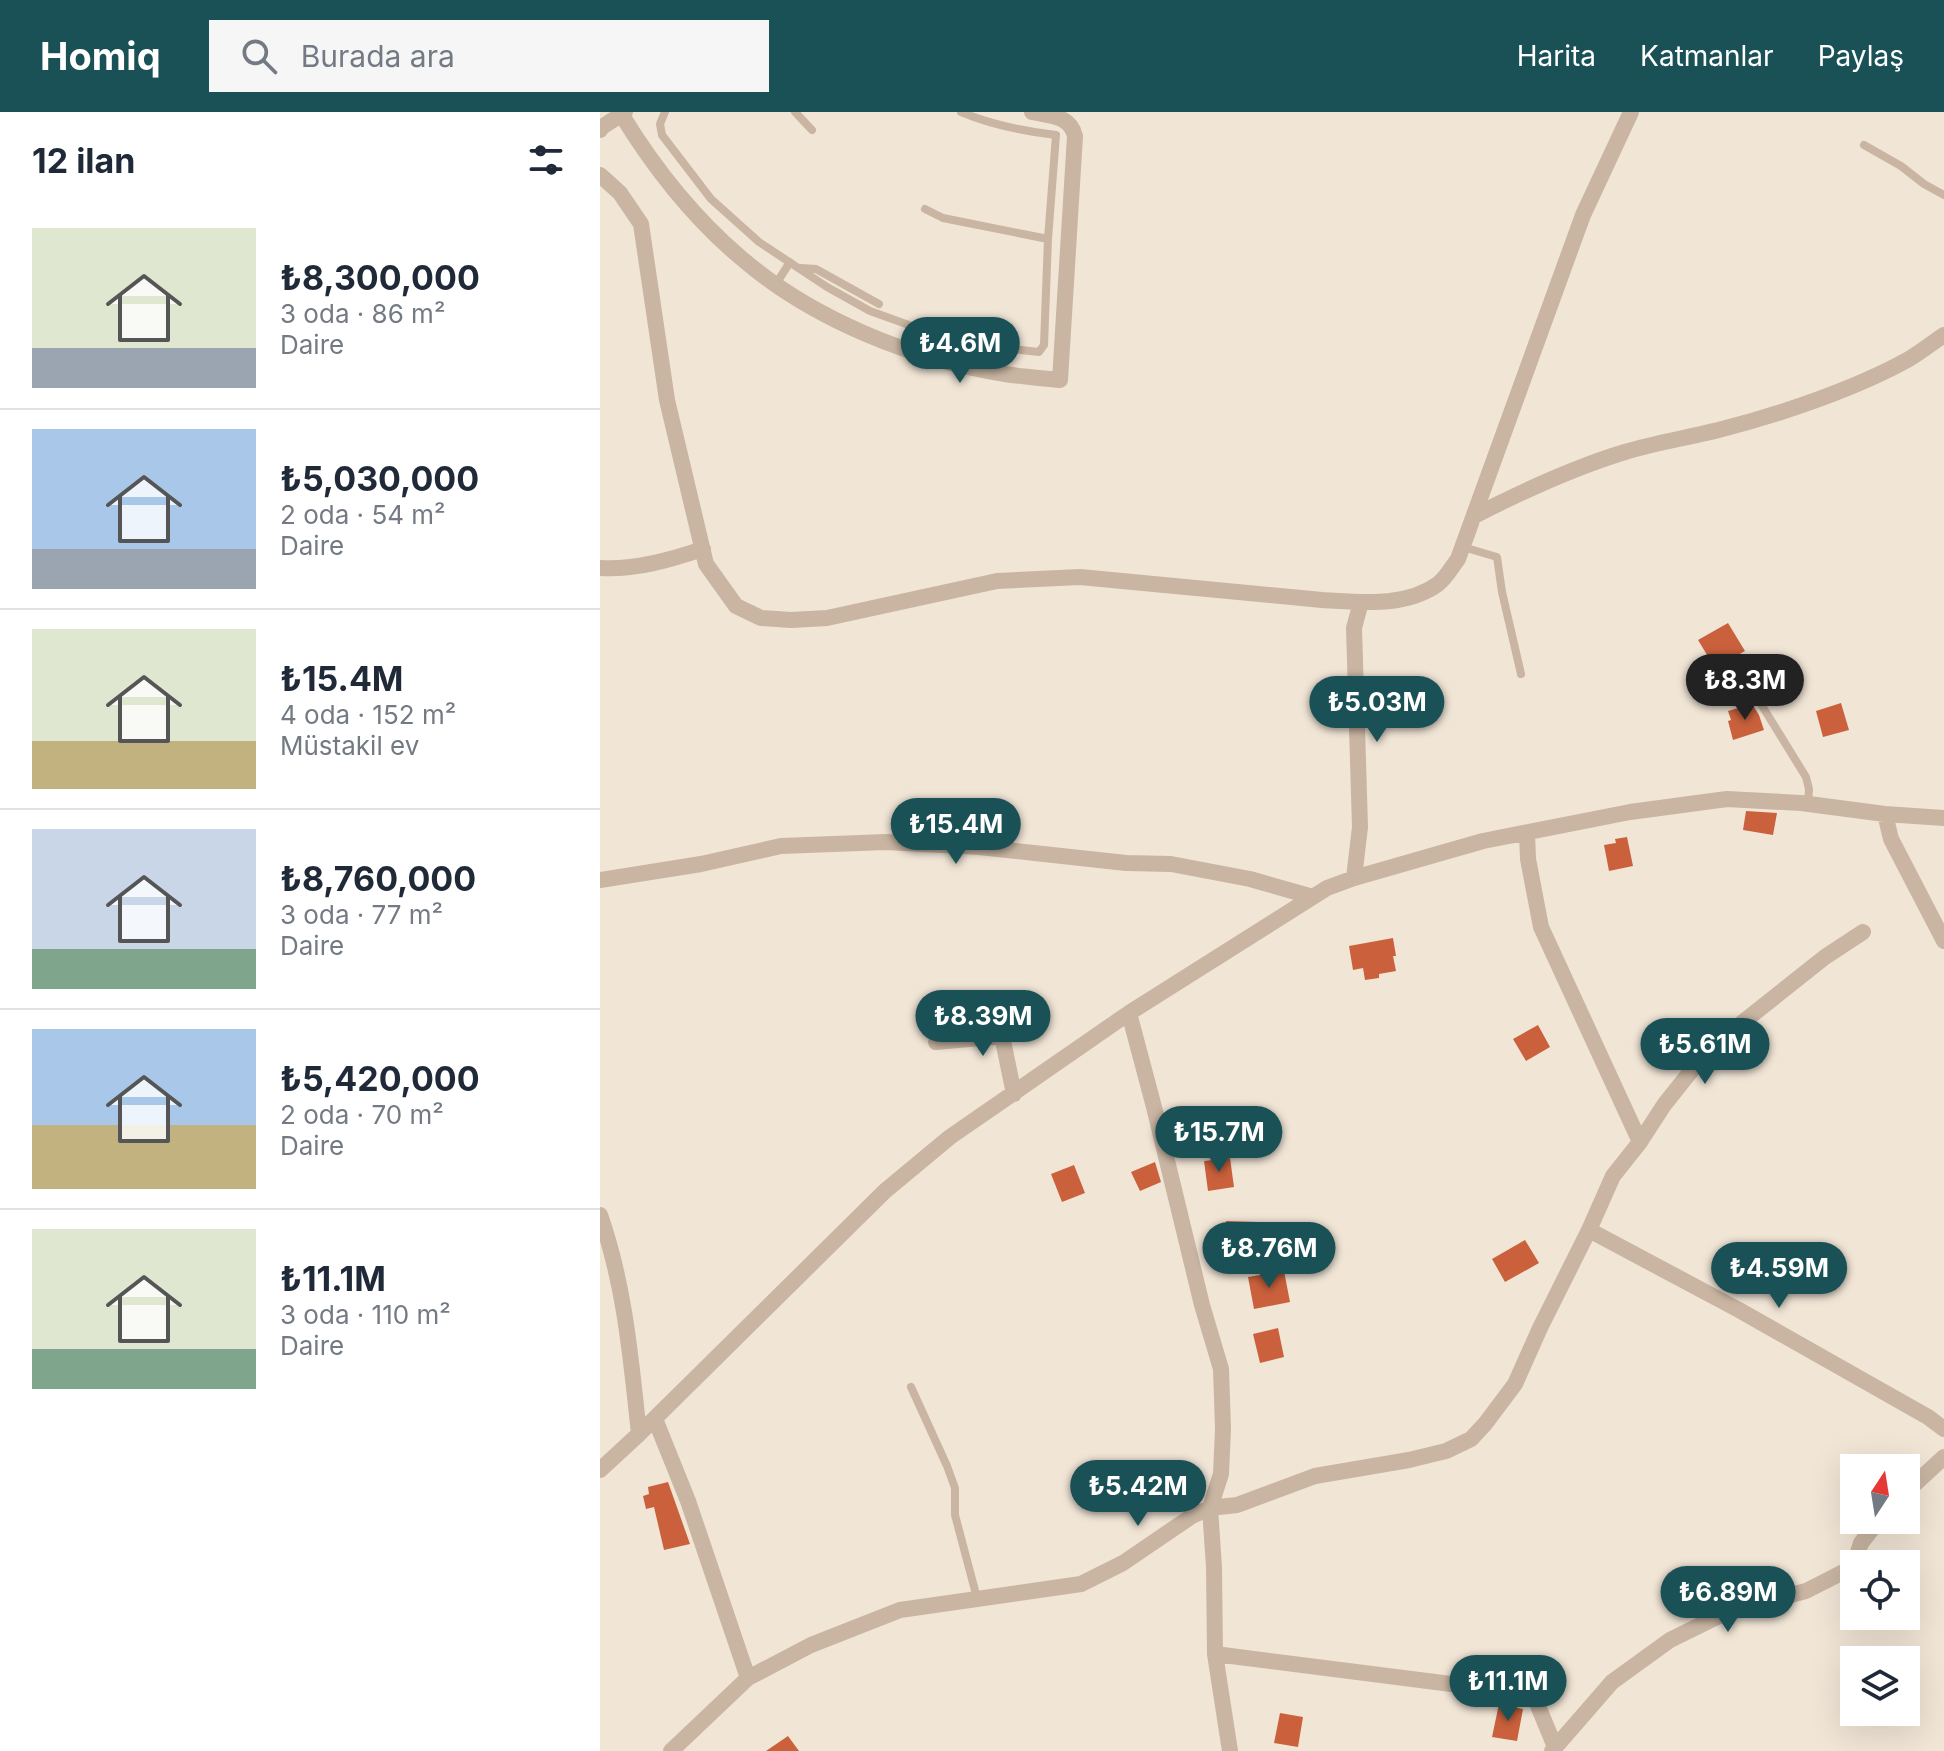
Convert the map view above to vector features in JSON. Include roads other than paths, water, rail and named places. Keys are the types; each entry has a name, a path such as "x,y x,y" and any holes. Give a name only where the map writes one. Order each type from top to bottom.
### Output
{"street":[{"path":"601,128 622,113 657,166 740,257 776,284 832,317 875,338 939,359 1005,374 1060,380 1075,136 1073,128 1066,121 1032,112"},
{"path":"600,175 620,193 641,224 667,400 706,564 736,606 761,618 827,618 997,581 1080,577 1322,600 1400,600 1440,583 1458,559 1583,215 1631,112"},
{"path":"1474,516 1531,486 1626,451 1729,428 1863,382 1910,359 1944,335"},
{"path":"600,568 647,565 703,549"},
{"path":"1354,878 1360,827 1354,628 1361,602"},
{"path":"600,1470 885,1191 950,1137 1129,1013 1327,888 1483,841 1630,812 1727,799 1944,818"},
{"path":"1885,814 1891,839 1944,941"},
{"path":"1527,833 1528,859 1541,927 1640,1142"},
{"path":"600,880 701,864 781,846 886,842 979,847 1126,863 1171,864 1250,879 1313,897"},
{"path":"671,1751 748,1678 811,1645 900,1610 1081,1584 1123,1563 1192,1516 1210,1508 1237,1505 1315,1476 1446,1451 1471,1439 1515,1384 1613,1176 1664,1105 1695,1066 1733,1030 1825,957 1863,932"},
{"path":"1129,1013 1221,1369 1221,1474 1210,1508 1215,1654 1230,1751"},
{"path":"936,1042 1002,1036 1014,1094"},
{"path":"600,1215 627,1319 639,1434"},
{"path":"1589,1230 1739,1310 1944,1429"},
{"path":"655,1419 688,1501 748,1678"},
{"path":"1920,1479 1944,1457"},
{"path":"1215,1654 1522,1693 1536,1701 1553,1749 1612,1682 1670,1640 1729,1611 1806,1591 1853,1567 1861,1543 1868,1534"}],"lane":[{"path":"665,112 660,124 662,135 711,199 759,242 827,287 870,311 931,333 993,347 1036,352 1044,345 1056,135 1018,131 961,112"},
{"path":"795,112 812,130"},
{"path":"1864,145 1944,195"},
{"path":"925,209 943,218 1048,239"},
{"path":"776,284 790,262"},
{"path":"799,268 816,269 879,304"},
{"path":"1463,547 1497,557 1521,674"},
{"path":"1756,696 1809,783 1808,804"},
{"path":"911,1387 955,1488 955,1515 977,1598"}]}
